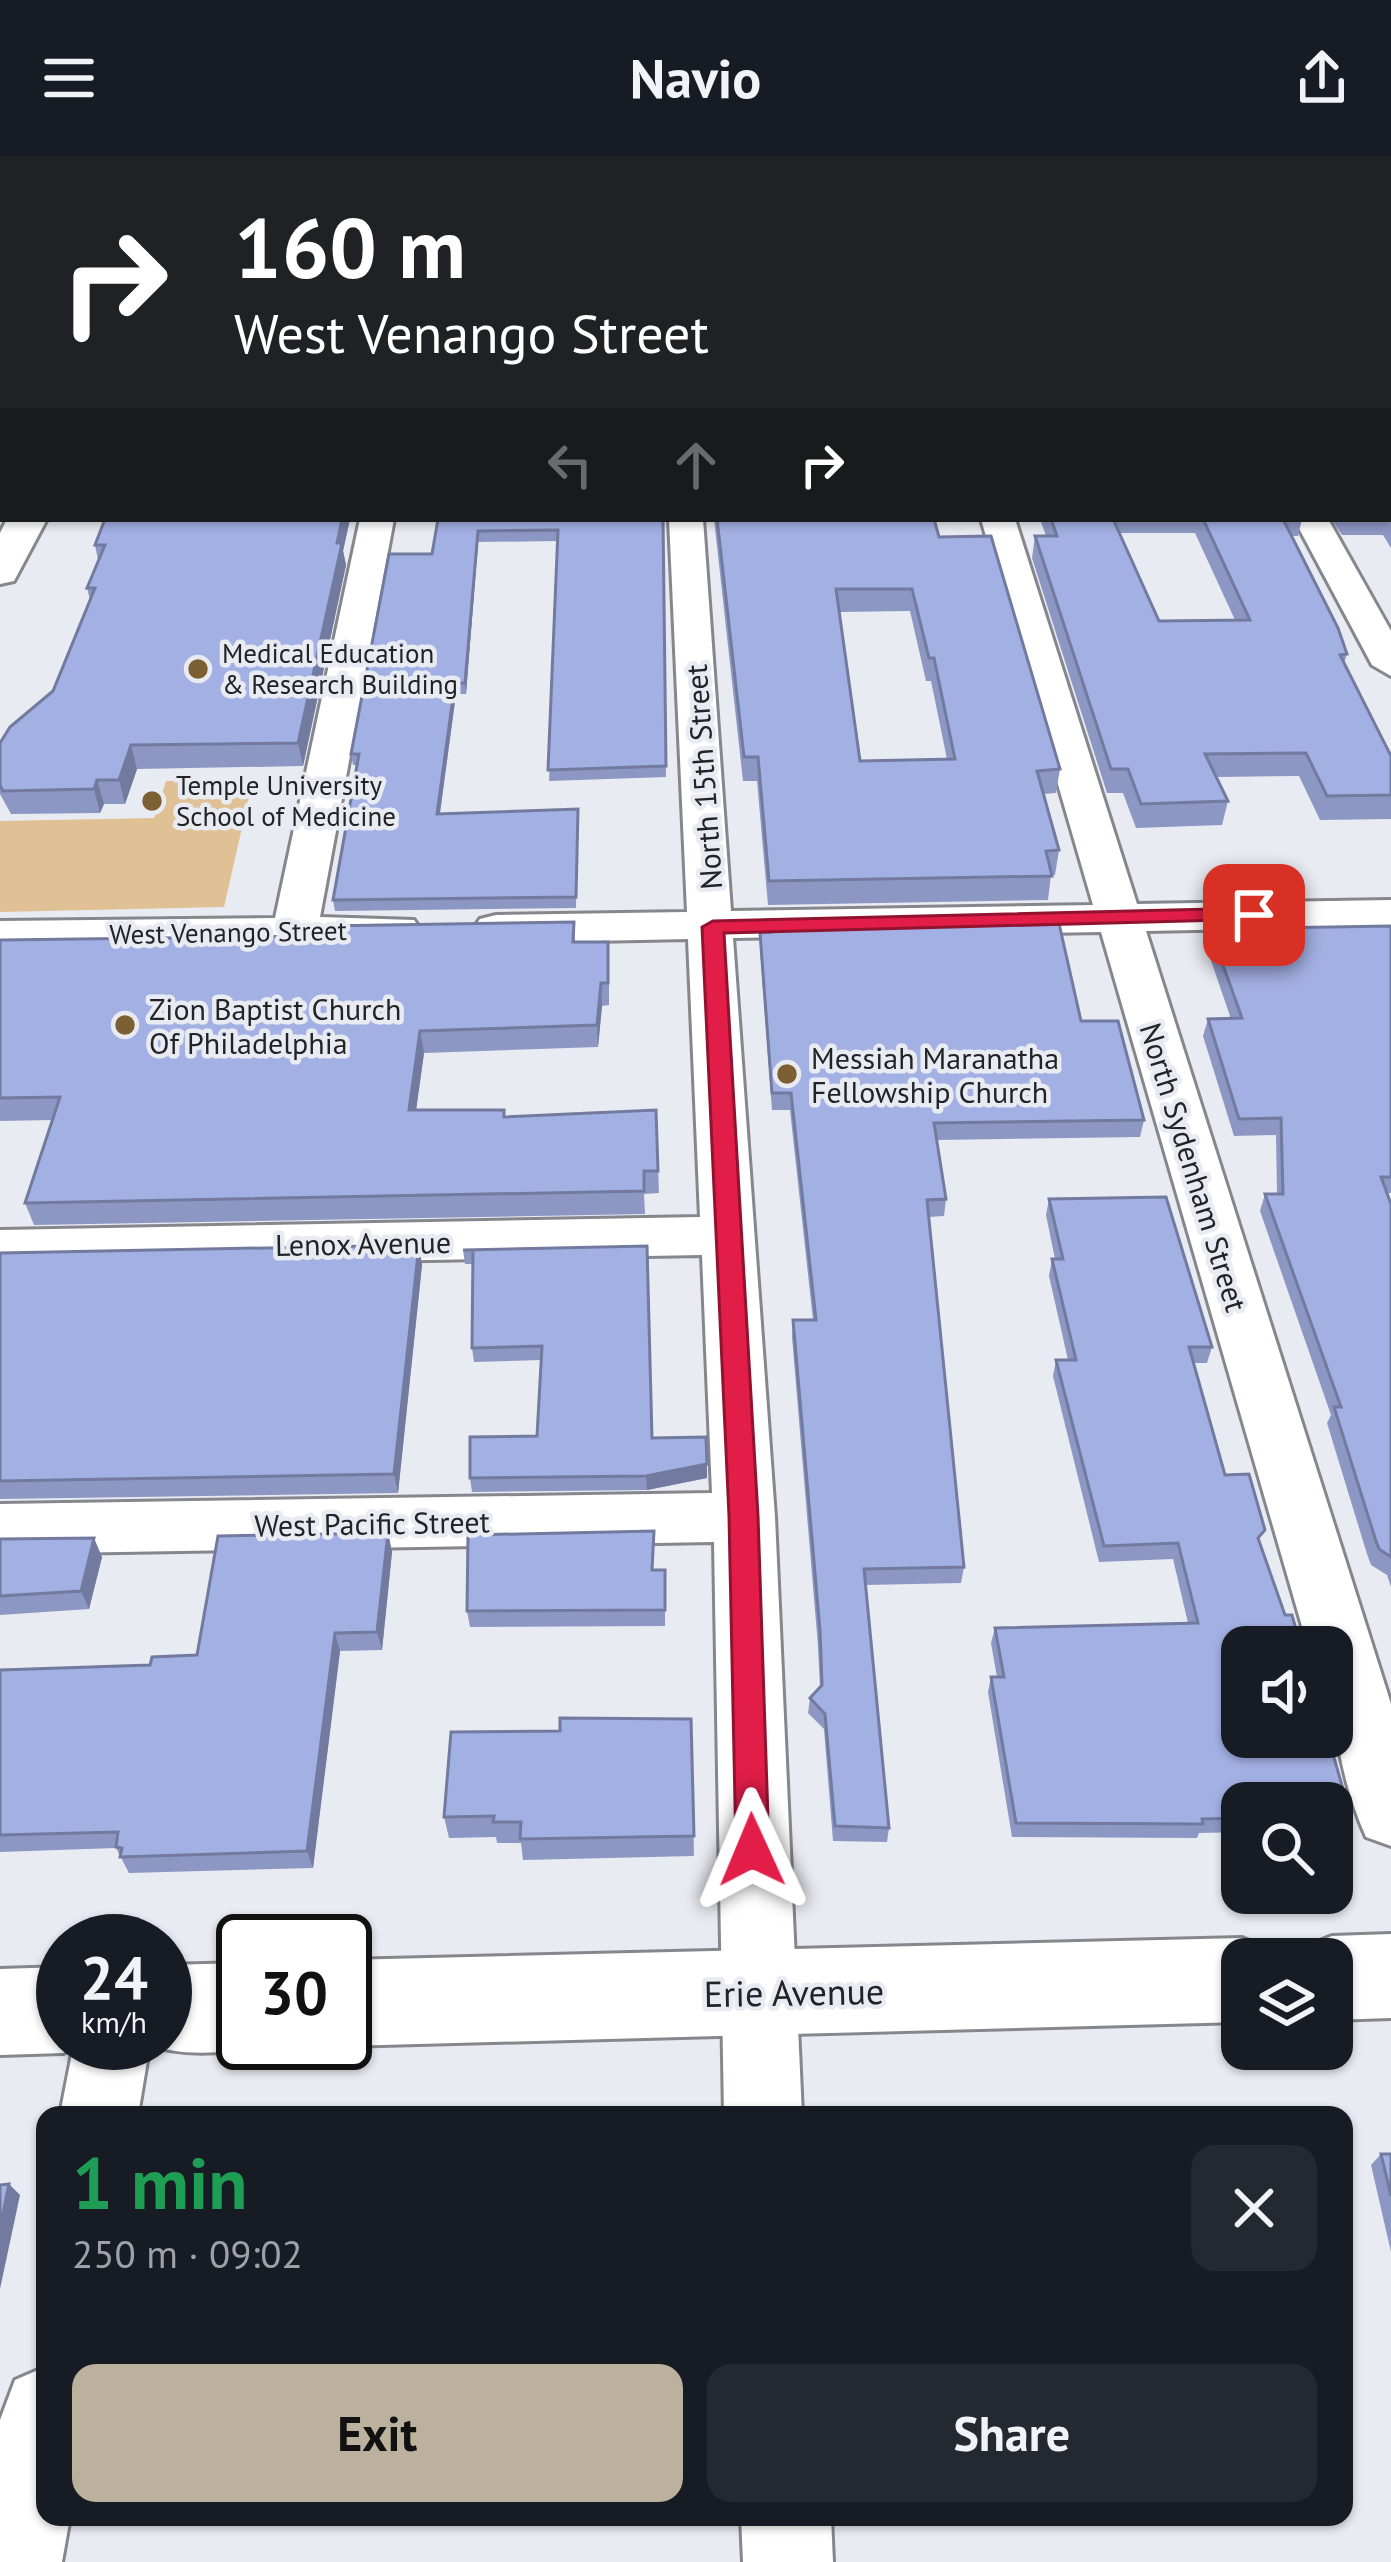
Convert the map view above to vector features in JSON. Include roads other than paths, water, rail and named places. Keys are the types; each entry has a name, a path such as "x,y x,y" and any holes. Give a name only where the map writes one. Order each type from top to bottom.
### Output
{"main road":[{"path":"0,572 26,522"},
{"path":"1353,1977 1391,1976"},
{"name":"Erie Avenue","path":"372,2002 1221,1981"},
{"path":"0,2012 36,2011"}],"street":[{"path":"295,931 376,522"},
{"name":"North 15th Street","path":"686,522 744,1516 762,2106"},
{"name":"North Sydenham Street","path":"999,522 1391,1814"},
{"path":"1313,522 1391,664"},
{"name":"West Venango Street","path":"0,934 713,927 1391,913"},
{"name":"Lenox Avenue","path":"0,1250 725,1236"},
{"name":"West Pacific Street","path":"0,1529 744,1516"},
{"path":"101,2106 107,2070"},
{"path":"17,2562 36,2459"},
{"path":"786,2526 788,2562"}],"place":[{"name":"Medical Education & Research Building","path":"198,669"},
{"name":"Temple University School of Medicine","path":"152,801"},
{"name":"Zion Baptist Church Of Philadelphia","path":"125,1025"},
{"name":"Messiah Maranatha Fellowship Church","path":"787,1074"}]}
